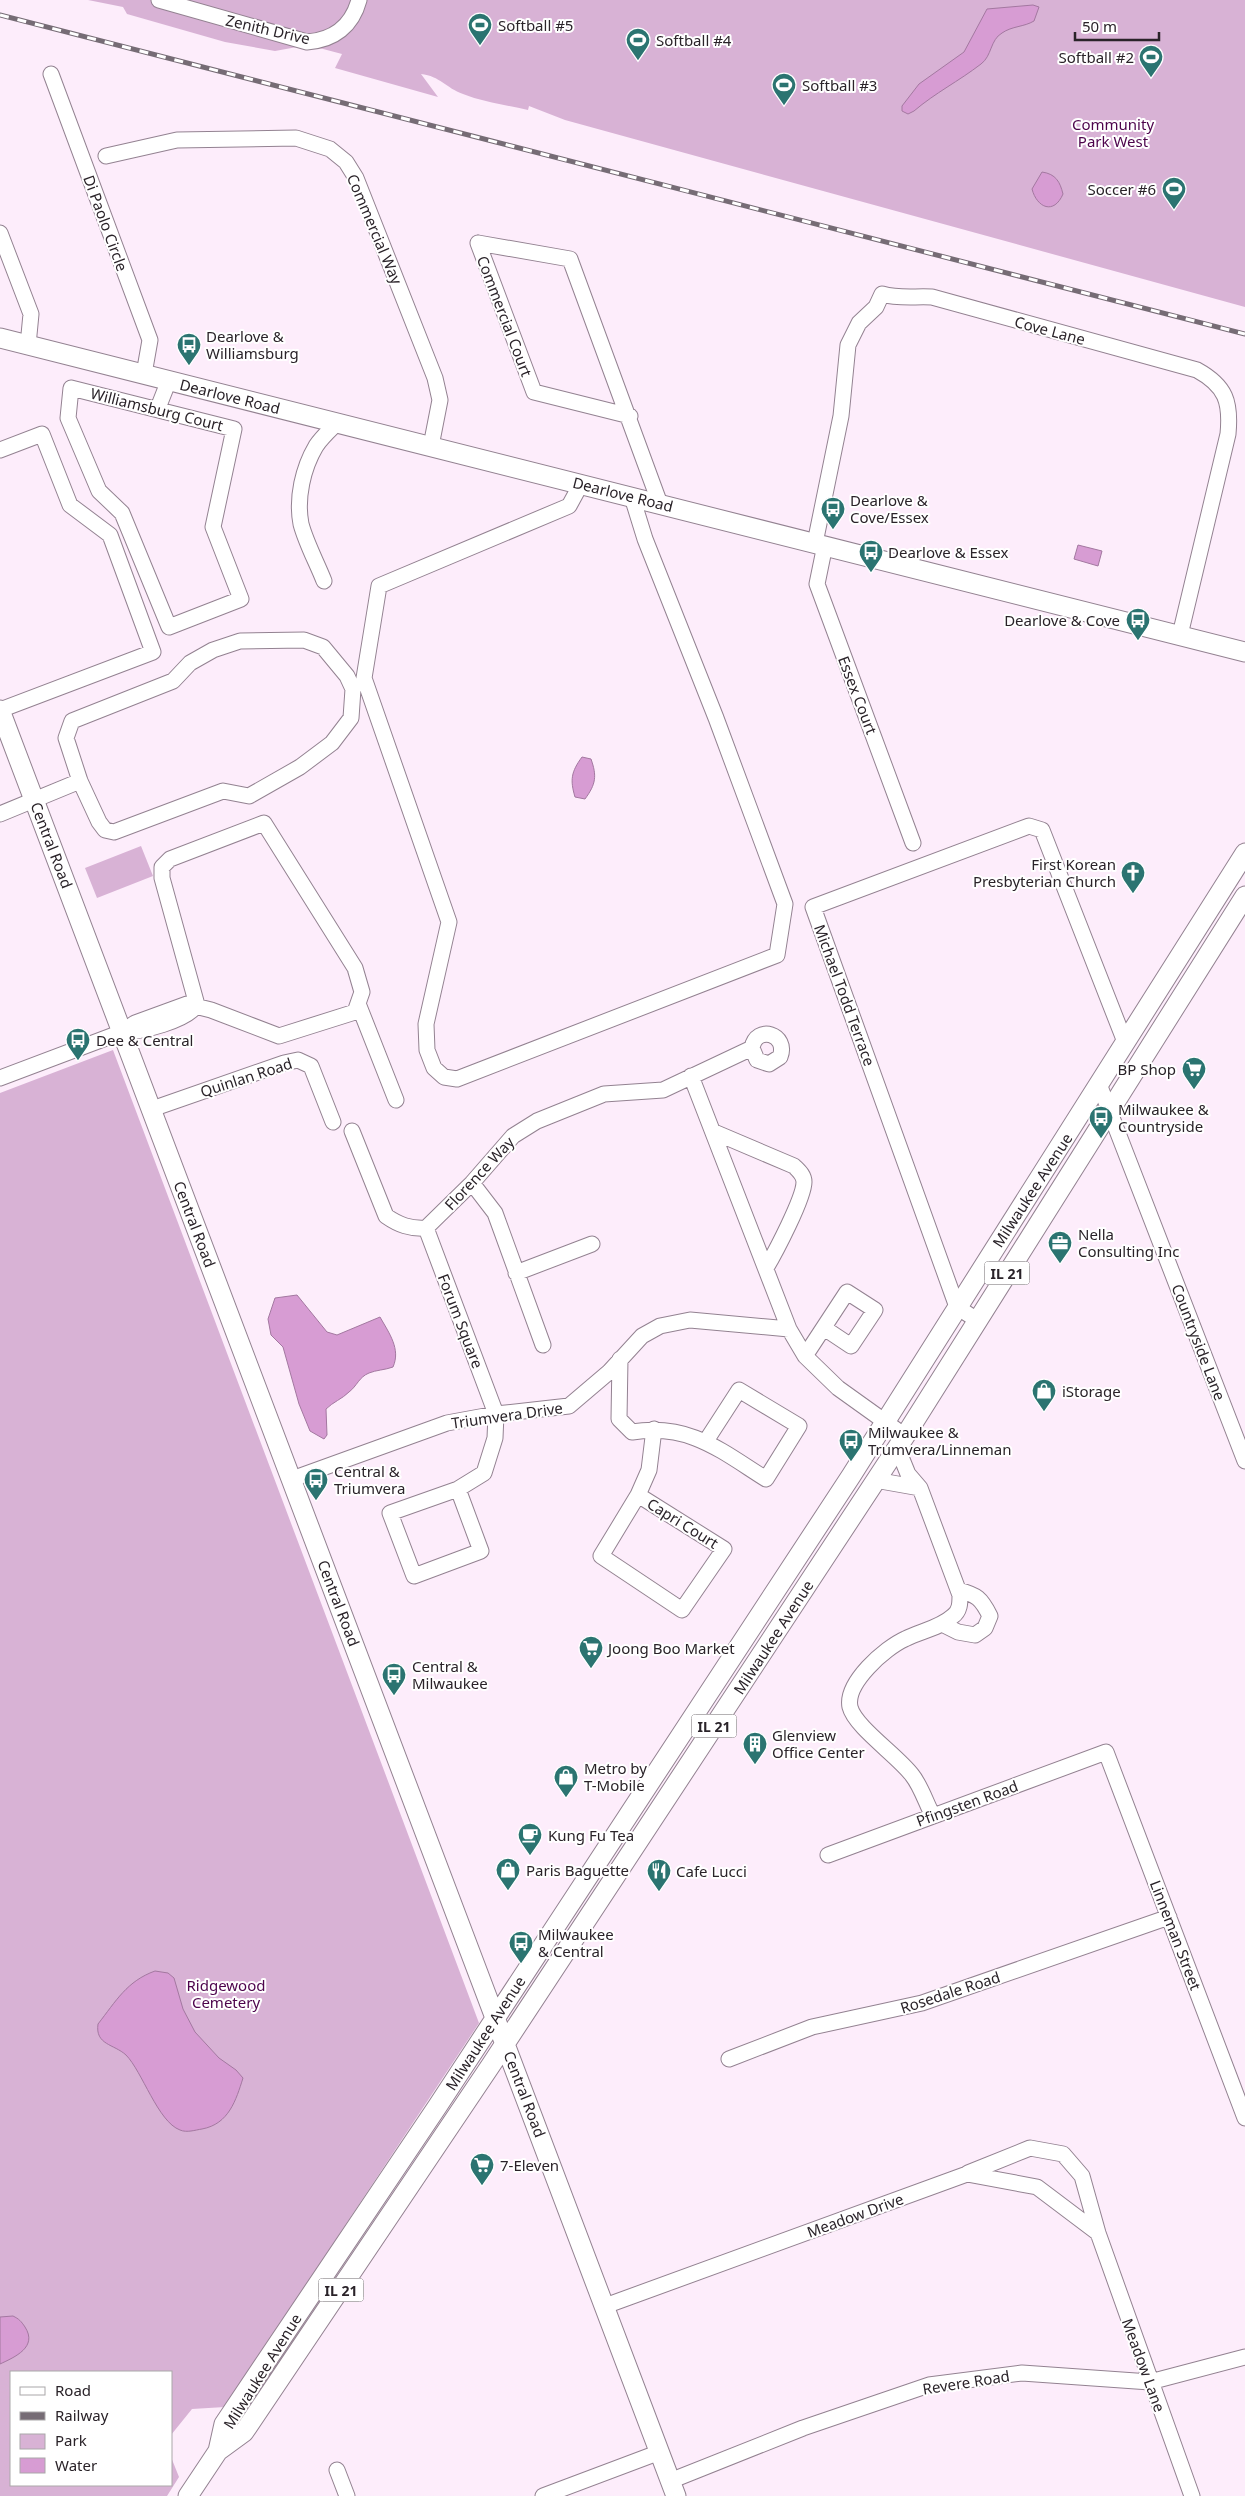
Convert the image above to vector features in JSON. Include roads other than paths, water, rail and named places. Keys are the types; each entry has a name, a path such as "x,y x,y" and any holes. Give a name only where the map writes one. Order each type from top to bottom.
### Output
{"main road":[{"name":"Dearlove Road","path":"0,338 1245,652"},
{"name":"Central Road","path":"0,710 496,2016 673,2488"},
{"name":"Milwaukee Avenue","path":"218,2451 224,2424 660,1767 884,1422 1245,853"},
{"name":"Milwaukee Avenue","path":"218,2451 244,2432 506,2043 901,1441 1245,896"},
{"path":"622,1866 627,1847 665,1789 666,1779 660,1767"},
{"path":"188,2496 218,2451"}],"street":[{"name":"Zenith Drive","path":"159,0 307,42 320,41 343,29 350,22 359,0"},
{"name":"Di Paolo Circle","path":"51,74 150,340 144,374"},
{"name":"Commercial Way","path":"106,156 176,140 296,138 330,149 346,162 356,178 435,378 440,400 431,446"},
{"path":"0,233 31,314 28,345"},
{"name":"Commercial Court","path":"478,243 570,259 630,416 534,392 478,243"},
{"name":"Cove Lane","path":"820,544 841,416 848,346 852,334 859,324 876,308 882,294 896,298 932,297 1198,370 1221,388 1229,406 1228,434 1180,635"},
{"path":"158,408 169,380"},
{"name":"Williamsburg Court","path":"72,388 158,408 234,429 213,527 241,598 169,627 122,513 99,491 68,418 72,388"},
{"path":"630,416 660,504"},
{"path":"324,582 302,525 300,508 302,482 317,445 337,423"},
{"path":"0,450 42,434 70,505 110,535 153,652 0,710"},
{"path":"581,484 569,506 379,586 364,678 449,922 426,1024 427,1050 434,1068 444,1077 457,1079 776,954 785,904 716,718 645,539 632,497"},
{"name":"Essex Court","path":"820,544 817,584 913,843"},
{"path":"304,640 323,647 347,676 354,689 350,718 332,742 300,767 249,796 223,791 114,832 105,830 99,822 80,781 66,738 72,721 173,681 190,663 212,650 240,641 304,640"},
{"path":"0,814 80,781"},
{"path":"196,1005 162,878 162,867 170,859 264,823 355,968 362,992 357,1009 396,1100"},
{"name":"Michael Todd Terrace","path":"957,1307 813,907 1029,826 1042,830 1125,1042"},
{"path":"0,1078 122,1032 144,1020 187,1004 196,1005 279,1036 357,1009"},
{"path":"752,1048 691,1076 789,1329 805,1356 838,1388 884,1422 901,1441 908,1474 920,1488 958,1590 960,1606 955,1615 942,1624 891,1647 862,1674 850,1693 850,1708 858,1721 912,1775 932,1816"},
{"name":"Quinlan Road","path":"152,1108 284,1063 298,1060 311,1066 333,1122"},
{"name":"Florence Way","path":"426,1228 472,1183 512,1136 537,1120 604,1094 663,1090 691,1076"},
{"name":"Countryside Lane","path":"1099,1084 1245,1461"},
{"path":"352,1131 386,1216 398,1224 413,1229 426,1228"},
{"path":"714,1132 794,1166 802,1174 804,1183 785,1234 766,1268"},
{"path":"472,1183 495,1213 543,1345"},
{"name":"Forum Square","path":"426,1228 496,1414"},
{"path":"516,1273 592,1244"},
{"path":"957,1307 978,1320"},
{"name":"Triumvera Drive","path":"292,1479 447,1423 496,1414 569,1406 609,1372 642,1336 660,1326 690,1320 789,1329"},
{"path":"805,1356 824,1328"},
{"path":"620,1359 619,1419 632,1432 654,1429 681,1433 706,1441 766,1479 799,1426 739,1390 706,1441"},
{"path":"458,1489 481,1551 414,1576 390,1513 458,1489 484,1473 495,1438 496,1414"},
{"name":"Capri Court","path":"638,1495 724,1549 682,1610 601,1556 638,1495 649,1470 654,1429"},
{"path":"875,1480 920,1488"},
{"path":"942,1624 958,1632 975,1635 985,1628 990,1616 984,1604 974,1594 958,1590"},
{"name":"Pfingsten Road","path":"828,1855 1106,1752"},
{"name":"Linneman Street","path":"1106,1752 1245,2118"},
{"name":"Rosedale Road","path":"729,2059 812,2028 922,2003 1169,1917"},
{"name":"Meadow Drive","path":"605,2306 967,2174 1030,2148 1063,2154 1082,2176 1098,2232"},
{"path":"967,2174 1037,2187 1098,2232"},
{"name":"Meadow Lane","path":"1098,2232 1192,2496"},
{"name":"Revere Road","path":"673,2488 804,2428 929,2384 1022,2373 1150,2382 1245,2357"},
{"path":"543,2496 564,2492 660,2452"},
{"path":"337,2470 347,2496"}],"water":[{"path":"1033,5 1039,7 1034,21 1010,29 998,36 985,61 914,111 908,114 902,111 902,106 919,84 964,52 987,9"},
{"path":"1042,172 1057,179 1063,194 1059,201 1051,207 1046,207 1038,201 1032,189"},
{"path":"1078,545 1102,551 1098,566 1074,559"},
{"path":"582,757 591,759 595,775 591,789 585,799 575,797 572,786 572,776"},
{"path":"297,1295 327,1332 337,1335 380,1317 395,1347 396,1354 393,1367 366,1375 360,1379 352,1390 326,1409 327,1435 324,1439 310,1431 299,1404 283,1347 271,1335 268,1319 275,1298"},
{"path":"155,1971 168,1973 174,1978 183,2009 195,2032 219,2058 236,2070 243,2078 230,2110 219,2122 202,2129 185,2131 172,2125 157,2107 132,2062 121,2051 106,2043 99,2036 98,2024 129,1986 145,1975"},
{"path":"13,2316 20,2320 25,2327 29,2340 23,2350 0,2364 0,2317"}],"railway":[{"path":"0,15 1245,334"}],"place":[{"name":"Softball #5","path":"480,46"},
{"name":"Softball #4","path":"638,61"},
{"name":"Softball #2","path":"1151,78"},
{"name":"Softball #3","path":"784,106"},
{"name":"Soccer #6","path":"1174,210"},
{"name":"Dearlove & Williamsburg","path":"189,366"},
{"name":"Dearlove & Cove/Essex","path":"833,530"},
{"name":"Dearlove & Essex","path":"871,573"},
{"name":"Dearlove & Cove","path":"1138,641"},
{"name":"First Korean Presbyterian Church","path":"1133,894"},
{"name":"Dee & Central","path":"78,1061"},
{"name":"BP Shop","path":"1194,1090"},
{"name":"Milwaukee & Countryside","path":"1101,1139"},
{"name":"Nella Consulting Inc","path":"1060,1264"},
{"name":"iStorage","path":"1044,1412"},
{"name":"Milwaukee & Trumvera/Linneman","path":"851,1462"},
{"name":"Central & Triumvera","path":"316,1501"},
{"name":"Joong Boo Market","path":"591,1669"},
{"name":"Central & Milwaukee","path":"394,1696"},
{"name":"Glenview Office Center","path":"755,1765"},
{"name":"Metro by T-Mobile","path":"566,1798"},
{"name":"Kung Fu Tea","path":"530,1856"},
{"name":"Paris Baguette","path":"508,1891"},
{"name":"Cafe Lucci","path":"659,1892"},
{"name":"Milwaukee & Central","path":"521,1964"},
{"name":"7-Eleven","path":"482,2186"}],"park label":[{"name":"Community Park West","path":"1113,132"},
{"name":"Ridgewood Cemetery","path":"226,1994"}]}
